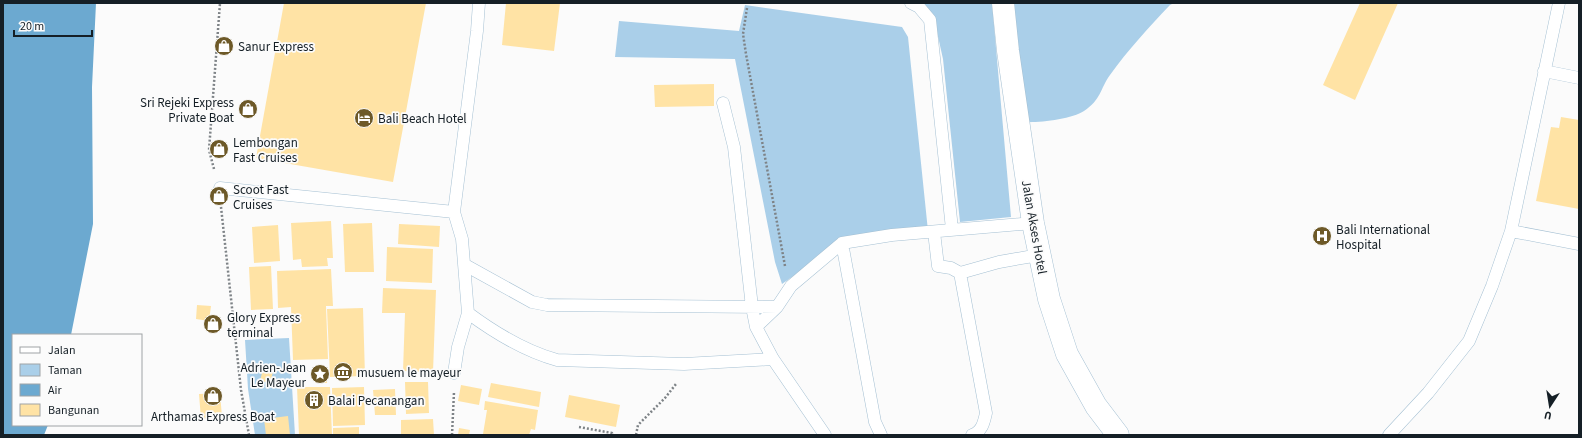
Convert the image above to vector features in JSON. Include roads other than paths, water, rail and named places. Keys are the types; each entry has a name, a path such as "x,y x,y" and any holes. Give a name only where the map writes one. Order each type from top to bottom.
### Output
{"street":[{"name":"Jalan Akses Hotel","path":"1003,3 1008,51 1033,223 1048,299 1067,354 1096,406 1118,435"}],"lane":[{"path":"454,373 458,347 468,313 462,239 454,212 477,31 479,3"},
{"path":"911,3 919,7 930,20 952,229"},
{"path":"1389,435 1428,393 1469,341 1492,286 1511,231 1559,3"},
{"path":"1544,71 1579,78"},
{"path":"723,103 734,147 752,307 756,327 773,359 825,435"},
{"path":"220,188 454,212"},
{"path":"756,327 777,307 790,286 842,243 892,235 1033,223"},
{"path":"1511,231 1579,244"},
{"path":"934,232 938,266 951,268 960,273 999,262 1039,255"},
{"path":"842,243 875,422 881,435"},
{"path":"465,265 532,302 547,305 777,307"},
{"path":"960,273 986,413 984,425 972,435"},
{"path":"468,313 496,333 543,357 557,360 684,364 773,359"}],"water":[{"path":"3,3 96,3 92,87 93,224 71,334 12,334 12,426 48,426 44,435 3,435"}],"place":[{"name":"Sanur Express","path":"224,46"},
{"name":"Sri Rejeki Express Private Boat","path":"248,109"},
{"name":"Bali Beach Hotel","path":"364,118"},
{"name":"Lembongan Fast Cruises","path":"219,149"},
{"name":"Scoot Fast Cruises","path":"219,196"},
{"name":"Bali International Hospital","path":"1322,236"},
{"name":"Glory Express terminal","path":"213,324"},
{"name":"musuem le mayeur","path":"343,372"},
{"name":"Adrien-Jean Le Mayeur","path":"320,374"},
{"name":"Arthamas Express Boat","path":"213,396"},
{"name":"Balai Pecanangan","path":"314,400"}]}
